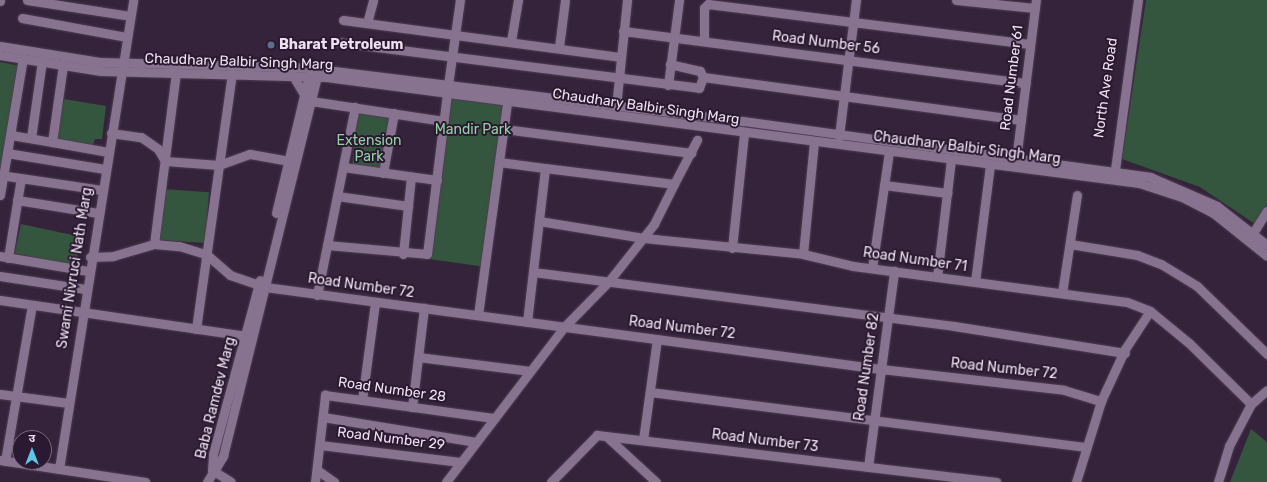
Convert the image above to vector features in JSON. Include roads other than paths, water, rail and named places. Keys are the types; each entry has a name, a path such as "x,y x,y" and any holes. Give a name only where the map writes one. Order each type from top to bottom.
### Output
{"street":[{"path":"27,0 130,16"},
{"name":"Swami Nivruci Nath Marg","path":"58,469 81,313 133,0"},
{"path":"368,23 373,0"},
{"path":"327,246 422,256 429,252 443,121 460,0"},
{"path":"511,41 518,0"},
{"path":"559,47 565,0"},
{"path":"616,106 627,0"},
{"path":"668,85 679,0"},
{"path":"839,136 842,98 856,0"},
{"path":"960,0 1036,4"},
{"name":"North Ave Road","path":"1111,176 1132,0"},
{"path":"1111,176 1138,0"},
{"path":"704,41 704,8 708,4 1030,44"},
{"name":"Road Number 61","path":"1016,160 1036,4"},
{"path":"22,18 127,37"},
{"path":"343,20 559,47 620,57"},
{"name":"Road Number 56","path":"623,31 1026,83"},
{"path":"337,42 452,58 699,88 703,77 699,70 670,64"},
{"name":"Chaudhary Balbir Singh Marg","path":"0,46 122,67 176,73 293,76 314,73"},
{"name":"Chaudhary Balbir Singh Marg","path":"0,54 63,65 314,73 447,89 616,106 1016,160 1074,171 1111,176 1157,187 1182,197 1235,227 1267,256"},
{"path":"0,195 2,175 11,134 23,58"},
{"path":"31,138 42,61"},
{"path":"52,142 63,65"},
{"path":"154,244 176,73"},
{"name":"Baba Ramdev Marg","path":"212,470 246,336 262,286 314,73"},
{"path":"196,329 232,74"},
{"path":"293,76 308,98 355,108 443,121"},
{"path":"703,77 842,98 1021,120"},
{"name":"Chaudhary Balbir Singh Marg","path":"447,89 507,102 744,134 990,165 1074,171"},
{"name":"Baba Ramdev Marg","path":"212,470 223,456 289,161 308,98"},
{"path":"478,316 507,102"},
{"path":"317,295 355,108"},
{"path":"383,173 394,113"},
{"path":"504,129 691,153"},
{"path":"111,133 141,137 158,149 165,161"},
{"path":"11,134 108,152"},
{"path":"732,248 744,134"},
{"path":"446,482 564,327 609,281 644,238 697,140"},
{"path":"803,254 814,142"},
{"path":"872,268 889,152"},
{"path":"7,153 105,169"},
{"path":"165,161 219,164 250,154 289,161"},
{"path":"937,277 951,160"},
{"path":"499,162 674,184"},
{"path":"975,282 990,165"},
{"path":"343,167 437,180"},
{"path":"527,322 545,168"},
{"path":"2,175 102,190"},
{"path":"403,254 411,176"},
{"name":"Chaudhary Balbir Singh Marg","path":"1111,176 1150,177 1178,188 1217,206 1267,245"},
{"path":"21,178 4,257 88,271"},
{"path":"884,185 947,193"},
{"path":"1062,293 1077,195"},
{"path":"337,196 408,206"},
{"path":"17,200 98,213"},
{"path":"1253,233 1267,211"},
{"name":"Road Number 71","path":"539,221 644,238 803,254 872,268 1126,302 1150,311 1189,343 1251,404"},
{"path":"90,257 113,256 154,244 206,254"},
{"path":"1070,244 1137,255 1161,264 1197,286 1267,354"},
{"name":"Road Number 72","path":"206,254 230,275 262,286 317,295 881,369 1064,390 1101,402"},
{"name":"Road Number 82","path":"868,467 894,271"},
{"path":"533,272 1084,344 1125,352"},
{"path":"0,276 85,290"},
{"path":"0,300 246,336"},
{"path":"362,400 375,302"},
{"path":"32,305 3,460 145,482"},
{"path":"412,407 424,308"},
{"path":"1076,482 1101,402 1125,352 1150,311"},
{"path":"643,440 657,339"},
{"path":"418,358 530,371"},
{"path":"1218,482 1229,446 1251,404 1267,390"},
{"path":"650,392 1087,447"},
{"path":"0,394 68,403"},
{"name":"Road Number 28","path":"315,482 325,395 494,418"},
{"path":"323,418 476,442"},
{"path":"606,436 656,482"},
{"name":"Road Number 73","path":"552,482 591,438 606,436 868,467 959,480 996,482"},
{"name":"Road Number 29","path":"320,445 460,462"},
{"path":"207,482 212,470 231,482"},
{"path":"317,470 334,482"}],"place":[{"name":"Bharat Petroleum","path":"271,45"}],"park label":[{"name":"Mandir Park","path":"473,130"},
{"name":"Extension Park","path":"369,150"}]}
